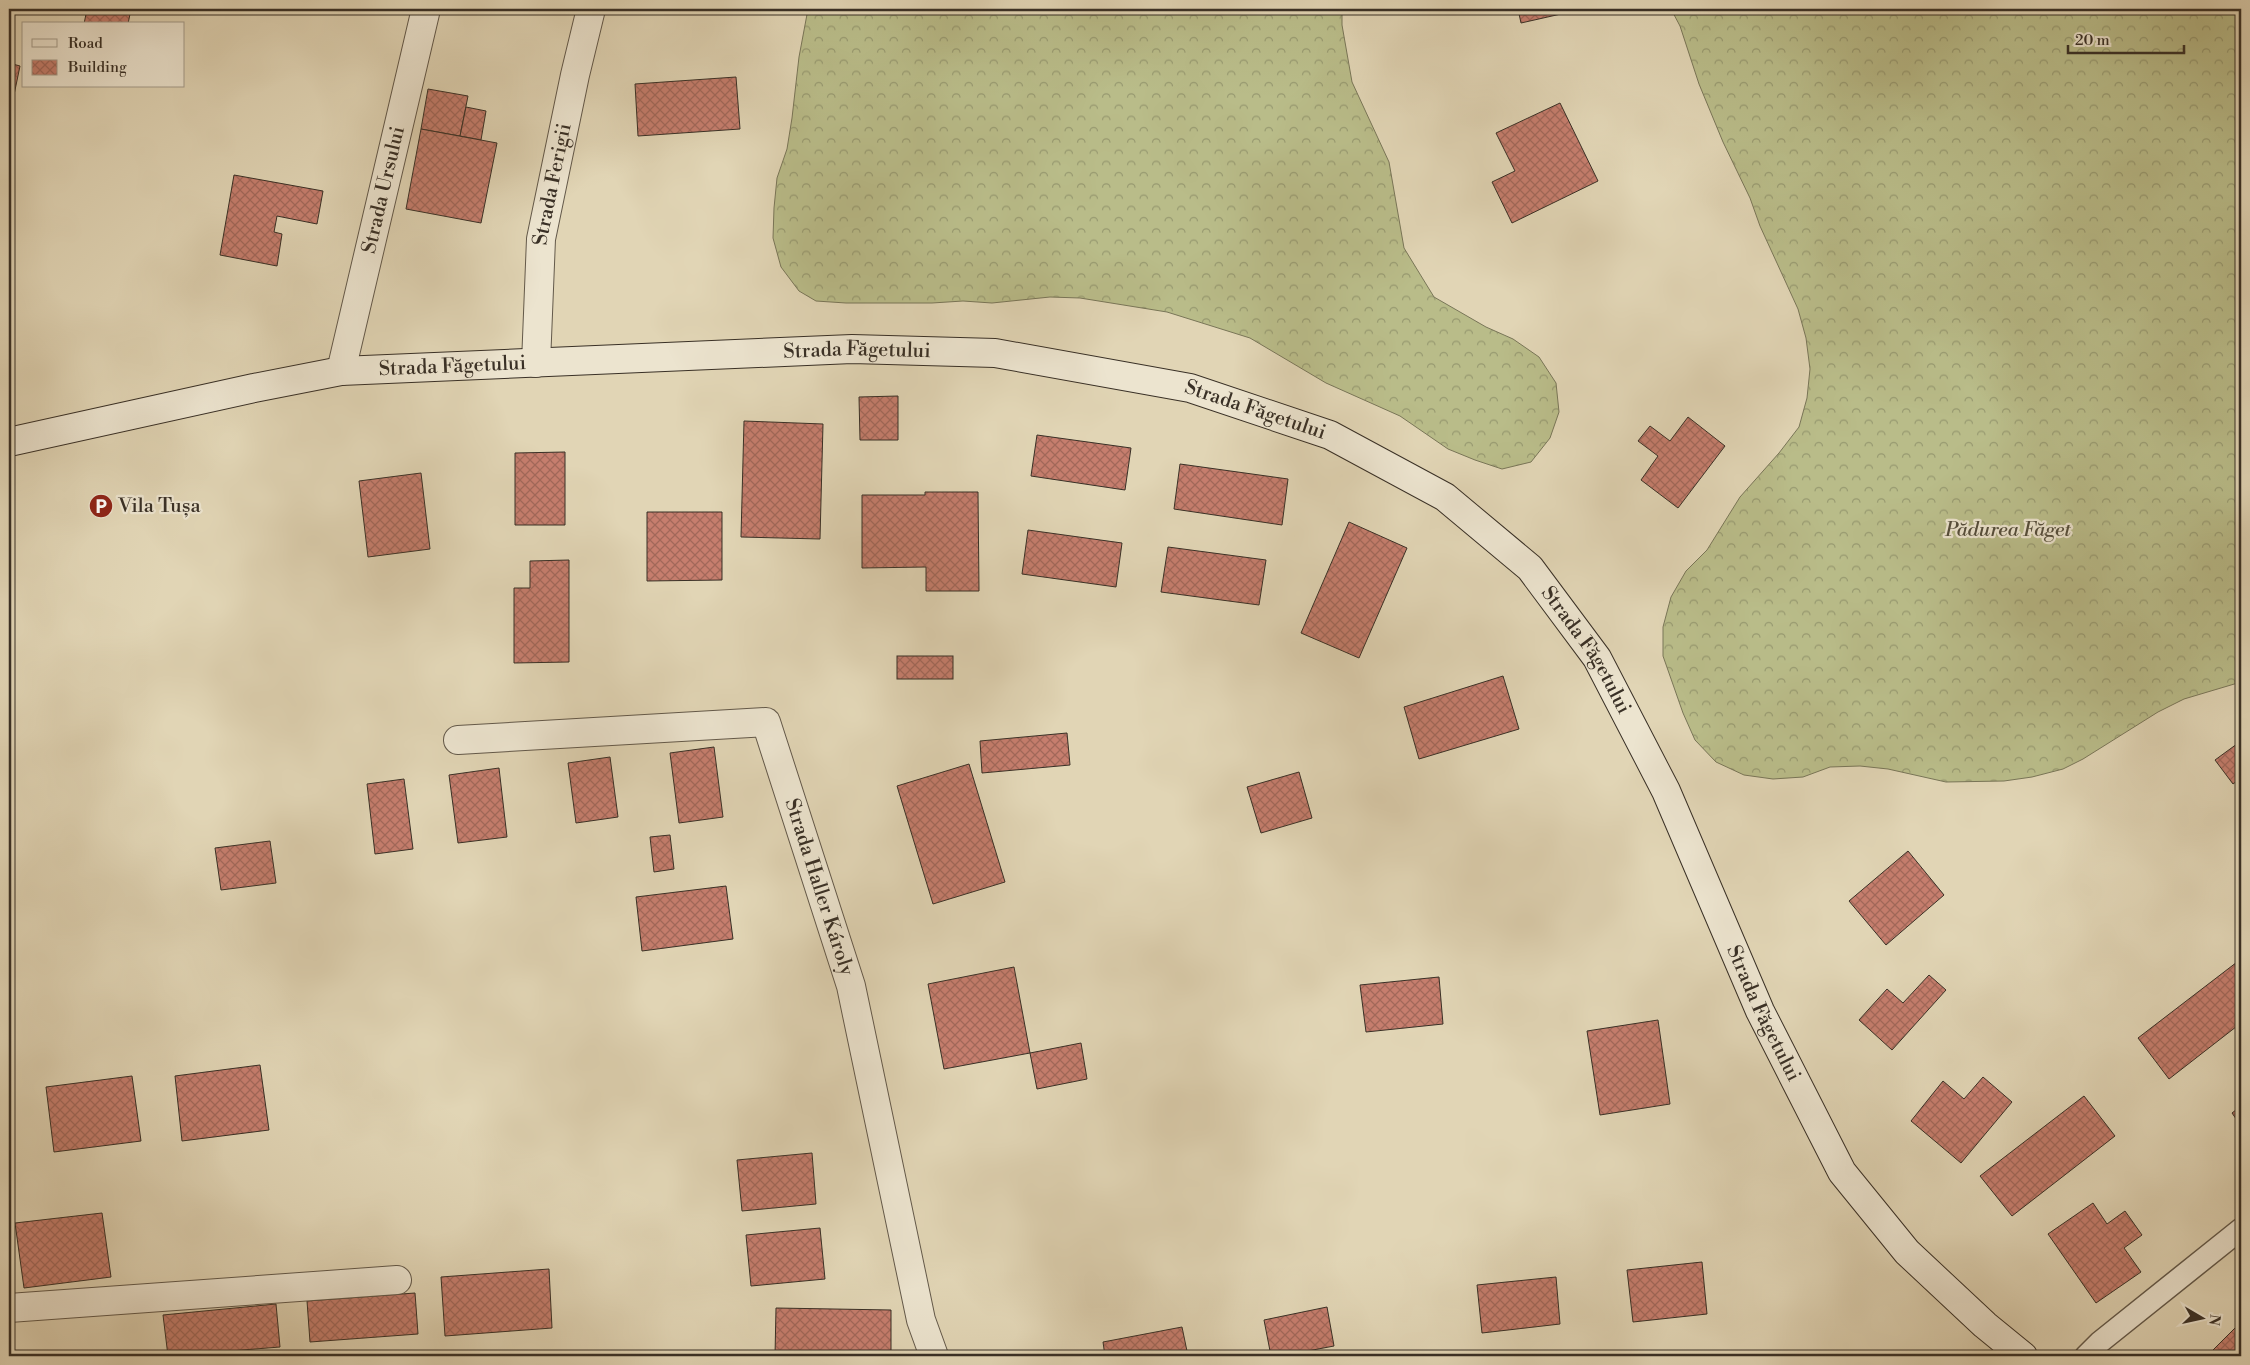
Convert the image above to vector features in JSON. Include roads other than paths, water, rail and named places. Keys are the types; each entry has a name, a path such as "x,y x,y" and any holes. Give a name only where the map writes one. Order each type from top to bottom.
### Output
{"main road":[{"name":"Strada Ursului","path":"341,371 426,9"},
{"name":"Strada Ferigii","path":"536,363 542,239 575,75 591,9"},
{"name":"Strada Făgetului","path":"9,442 254,388 341,371 852,349 995,353 1190,388 1330,435 1445,498 1530,568 1598,658 1666,791 1760,1011 1842,1172 1907,1252 1985,1325 2023,1356"},
{"name":"Strada Haller Károly","path":"458,740 766,722 851,986 921,1320 934,1356"},
{"path":"9,1308 397,1280"}],"lane":[{"path":"2086,1356 2100,1342 2241,1228"}],"place":[{"name":"Vila Tușa","path":"101,506"}],"park label":[{"name":"Pădurea Făget","path":"2008,530"}]}
